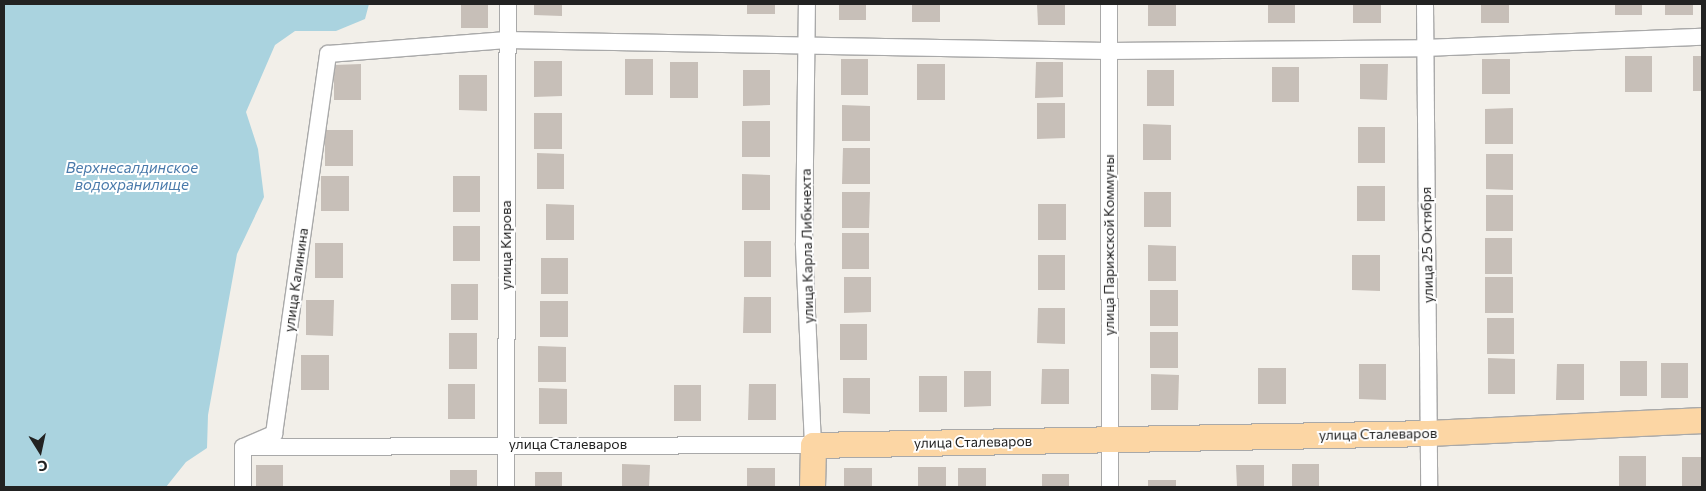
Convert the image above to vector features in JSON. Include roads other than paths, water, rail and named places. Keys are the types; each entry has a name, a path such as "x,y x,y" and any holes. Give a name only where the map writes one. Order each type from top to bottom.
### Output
{"main road":[{"name":"улица Сталеваров","path":"813,445 1430,433 1702,420"},
{"name":"улица Карла Либкнехта","path":"812,487 813,445"}],"street":[{"name":"улица Кирова","path":"506,487 506,40 508,4"},
{"name":"улица Карла Либкнехта","path":"807,4 804,243 813,445"},
{"name":"улица Парижской Коммуны","path":"1109,4 1110,487"},
{"name":"улица 25 Октября","path":"1425,4 1429,487"},
{"path":"506,40 807,42 1108,51 1424,48 1702,37"},
{"name":"улица Калинина","path":"243,447 274,434 328,54 506,40"},
{"name":"улица Сталеваров","path":"243,447 506,444 813,445"},
{"path":"243,447 243,487"}],"water":[{"name":"Верхнесалдинское водохранилище","path":"4,4 369,4 365,19 336,31 295,31 275,45 246,112 258,149 264,197 237,254 208,415 207,448 186,462 166,487 4,487"}]}
